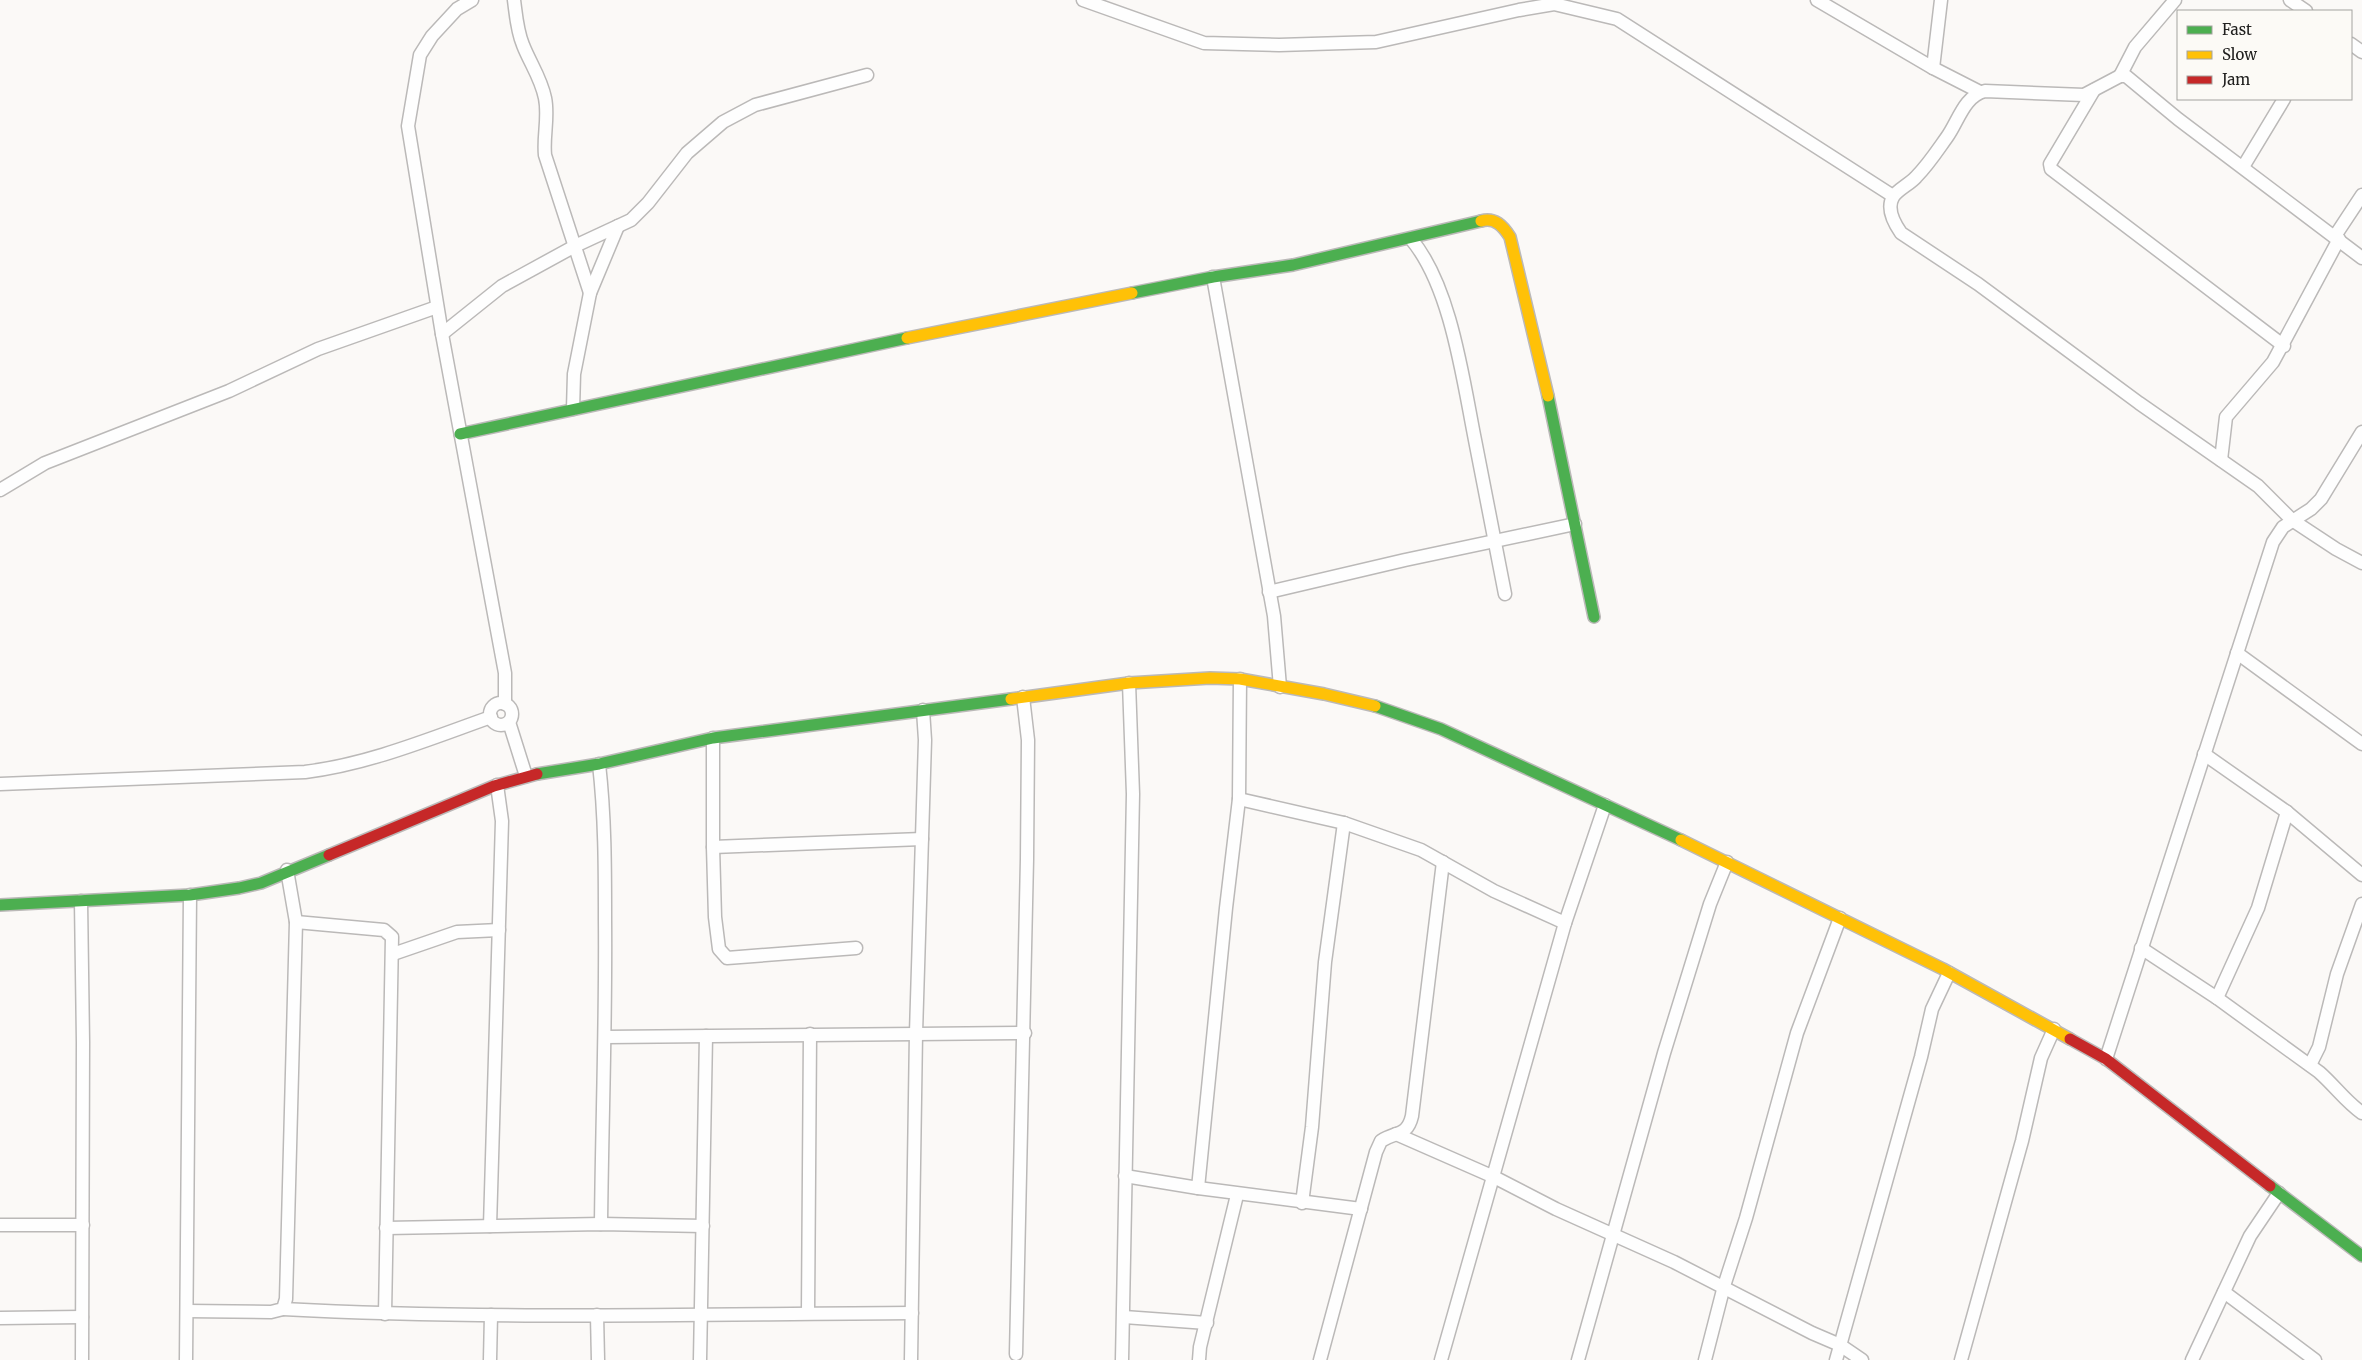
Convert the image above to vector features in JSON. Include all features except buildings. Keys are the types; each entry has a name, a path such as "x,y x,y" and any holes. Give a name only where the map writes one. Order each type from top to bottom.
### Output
{"street":[{"path":"472,0 456,9 432,36 420,55 408,126 437,307 505,673 505,704 512,711 509,722 526,776"},
{"path":"514,0 517,25 523,46 539,75 546,99 545,155 590,293"},
{"path":"1083,0 1204,43 1279,46 1376,42 1554,2 1617,19 1893,196"},
{"path":"1817,0 1934,68 1980,92 2076,96 2084,95 2120,76 2126,76 2178,119 2362,258"},
{"path":"1934,68 1941,0"},
{"path":"2120,76 2135,47 2175,0"},
{"path":"2290,0 2305,10"},
{"path":"442,334 502,286 575,246 631,220 648,203 687,153 723,122 755,105 868,75"},
{"path":"2094,90 2050,164 2051,169 2284,346"},
{"path":"1980,92 1972,98 1949,135 1927,164 1905,188 1893,196 1891,205 1893,220 1901,233 1978,284 2258,486 2292,520 2336,549 2362,563"},
{"path":"2243,167 2283,100"},
{"path":"2221,460 2228,413 2262,377 2284,346 2337,238 2362,195"},
{"path":"460,434 1213,277 1294,264 1412,239 1488,220 1497,221 1504,227 1510,237 1538,347 1594,618"},
{"path":"573,409 574,374 590,293 618,226"},
{"path":"1412,239 1428,262 1443,302 1467,399 1505,594"},
{"path":"1213,277 1274,616 1280,687"},
{"path":"0,490 46,463 229,391 318,349 437,307"},
{"path":"2106,1059 2274,542 2283,527 2292,520 2302,516 2321,499 2362,432"},
{"path":"1269,592 1575,524"},
{"path":"2237,653 2362,744"},
{"path":"0,905 190,895 261,883 287,870 497,785 526,776 598,764 713,738 1129,683 1210,678 1240,679 1324,694 1391,710 1441,729 1727,862 1949,973 2106,1059 2362,1256"},
{"path":"1198,1188 1226,908 1239,799 1240,679"},
{"path":"1122,1360 1133,794 1129,683"},
{"path":"1016,1354 1025,1033 1028,740 1023,697"},
{"path":"490,717 491,710 495,705 505,704"},
{"path":"911,1360 916,1033 924,710"},
{"path":"490,717 498,724 509,722"},
{"path":"0,784 305,772 338,768 376,758 490,717"},
{"path":"713,738 715,917 719,949 723,955 727,958 856,948"},
{"path":"2204,754 2287,812 2362,875"},
{"path":"598,764 604,811 606,1037 603,1076 601,1224"},
{"path":"490,1226 502,821 497,785"},
{"path":"1239,799 1344,823 1421,850 1494,890 1565,923"},
{"path":"1441,1360 1565,923 1605,805"},
{"path":"2217,998 2258,908 2287,812"},
{"path":"1302,1203 1312,1127 1325,962 1344,823"},
{"path":"713,847 922,839"},
{"path":"1320,1360 1376,1152 1381,1141 1405,1131 1410,1126 1443,862"},
{"path":"1578,1360 1598,1282 1613,1236 1664,1052 1710,904 1727,862"},
{"path":"284,1309 287,1277 296,922 287,870"},
{"path":"186,1360 190,895"},
{"path":"81,901 82,1360"},
{"path":"2310,1065 2319,1047 2337,974 2362,904"},
{"path":"1705,1360 1724,1286 1746,1218 1797,1032 1840,918"},
{"path":"296,922 384,930 392,937 385,1314"},
{"path":"393,954 457,932 499,930"},
{"path":"2141,948 2217,998 2310,1065 2334,1085 2348,1102 2362,1113"},
{"path":"1836,1360 1921,1056 1932,1008 1949,973"},
{"path":"1961,1360 2022,1140 2041,1058 2054,1029"},
{"path":"606,1037 1025,1033"},
{"path":"808,1313 810,1034"},
{"path":"700,1360 706,1036"},
{"path":"1396,1134 1494,1177 1556,1209 1724,1286 1812,1333 1840,1345 1862,1360"},
{"path":"1125,1176 1237,1195 1361,1209"},
{"path":"2192,1360 2250,1236 2279,1193"},
{"path":"1199,1360 1200,1347 1237,1195"},
{"path":"386,1228 601,1224 703,1226"},
{"path":"0,1225 83,1225"},
{"path":"2224,1292 2315,1360"},
{"path":"187,1311 271,1312 284,1309 385,1314 491,1315 912,1313"},
{"path":"490,1360 491,1315"},
{"path":"597,1315 598,1360"},
{"path":"0,1318 82,1317"},
{"path":"1124,1317 1206,1322"}],"traffic: fast":[{"path":"1132,293 1213,277 1293,265 1481,221"},
{"path":"460,434 907,338"},
{"path":"1548,396 1594,617"},
{"path":"537,774 599,764 713,738 1011,699"},
{"path":"1375,706 1441,729 1681,840"},
{"path":"0,905 190,895 239,888 261,883 329,855"},
{"path":"2270,1186 2362,1256"}],"traffic: slow":[{"path":"1481,221 1490,220 1498,223 1510,237 1548,396"},
{"path":"907,338 1132,293"},
{"path":"1011,699 1129,683 1210,678 1240,679 1324,694 1375,706"},
{"path":"1681,840 1943,969 2070,1039"}],"traffic: jam":[{"path":"329,855 494,786 537,774"},
{"path":"2070,1039 2106,1059 2270,1186"}]}
